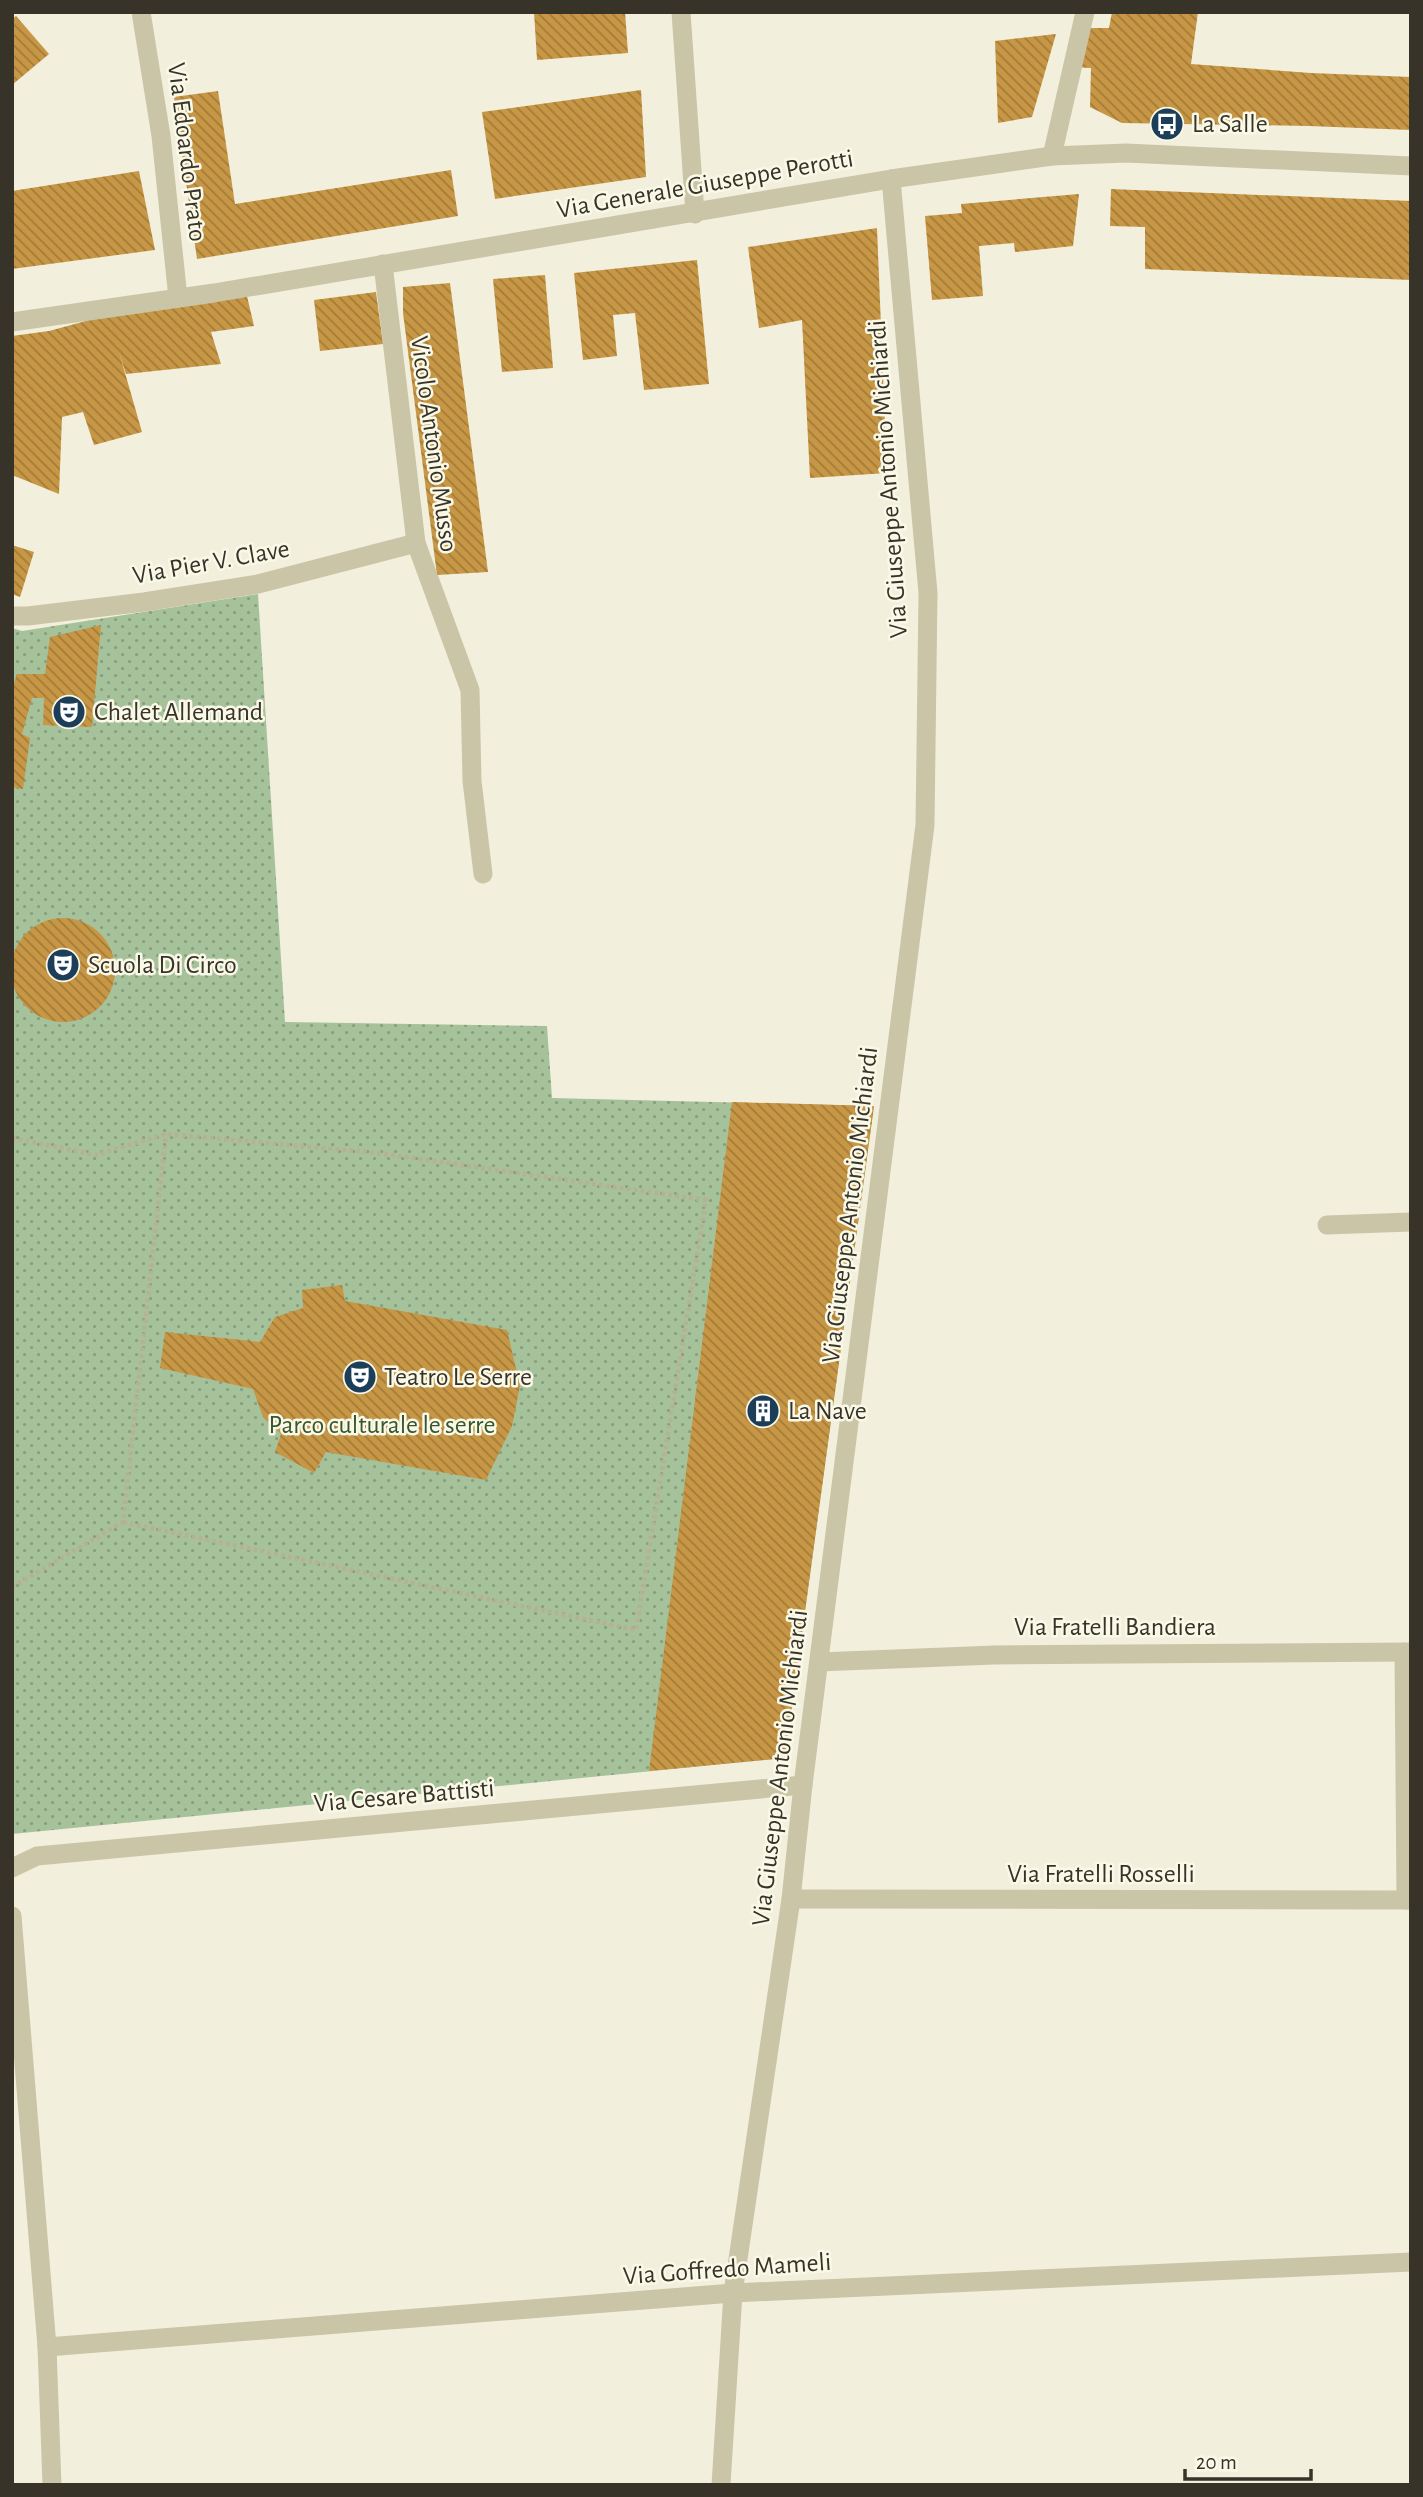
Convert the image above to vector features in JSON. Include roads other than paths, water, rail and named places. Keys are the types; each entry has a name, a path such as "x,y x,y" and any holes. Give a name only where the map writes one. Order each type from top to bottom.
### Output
{"street":[{"name":"Via Edoardo Prato","path":"141,12 161,136 178,298"},
{"path":"681,12 695,214"},
{"path":"1052,156 1086,12"},
{"name":"Via Generale Giuseppe Perotti","path":"12,323 695,214 891,179 1052,156 1125,153 1411,166"},
{"name":"Via Giuseppe Antonio Michiardi","path":"721,2485 733,2293 791,1899 803,1785 925,825 928,593 891,179"},
{"name":"Vicolo Antonio Musso","path":"383,264 416,543 470,690 472,781 482,874"},
{"name":"Via Pier V. Clave","path":"12,616 131,603 258,584 416,543"},
{"path":"1327,1224 1411,1222"},
{"path":"1407,1652 1408,1900"},
{"name":"Via Fratelli Bandiera","path":"819,1662 995,1655 1407,1652"},
{"name":"Via Cesare Battisti","path":"12,1868 37,1856 803,1785"},
{"name":"Via Fratelli Rosselli","path":"791,1899 1408,1900"},
{"path":"12,1916 47,2347 52,2485"},
{"name":"Via Goffredo Mameli","path":"47,2347 733,2293 1411,2262"}],"place":[{"name":"La Salle","path":"1167,124"},
{"name":"Chalet Allemand","path":"69,712"},
{"name":"Scuola Di Circo","path":"63,965"},
{"name":"Teatro Le Serre","path":"360,1377"},
{"name":"La Nave","path":"763,1411"}],"park label":[{"name":"Parco culturale le serre","path":"382,1425"}]}
